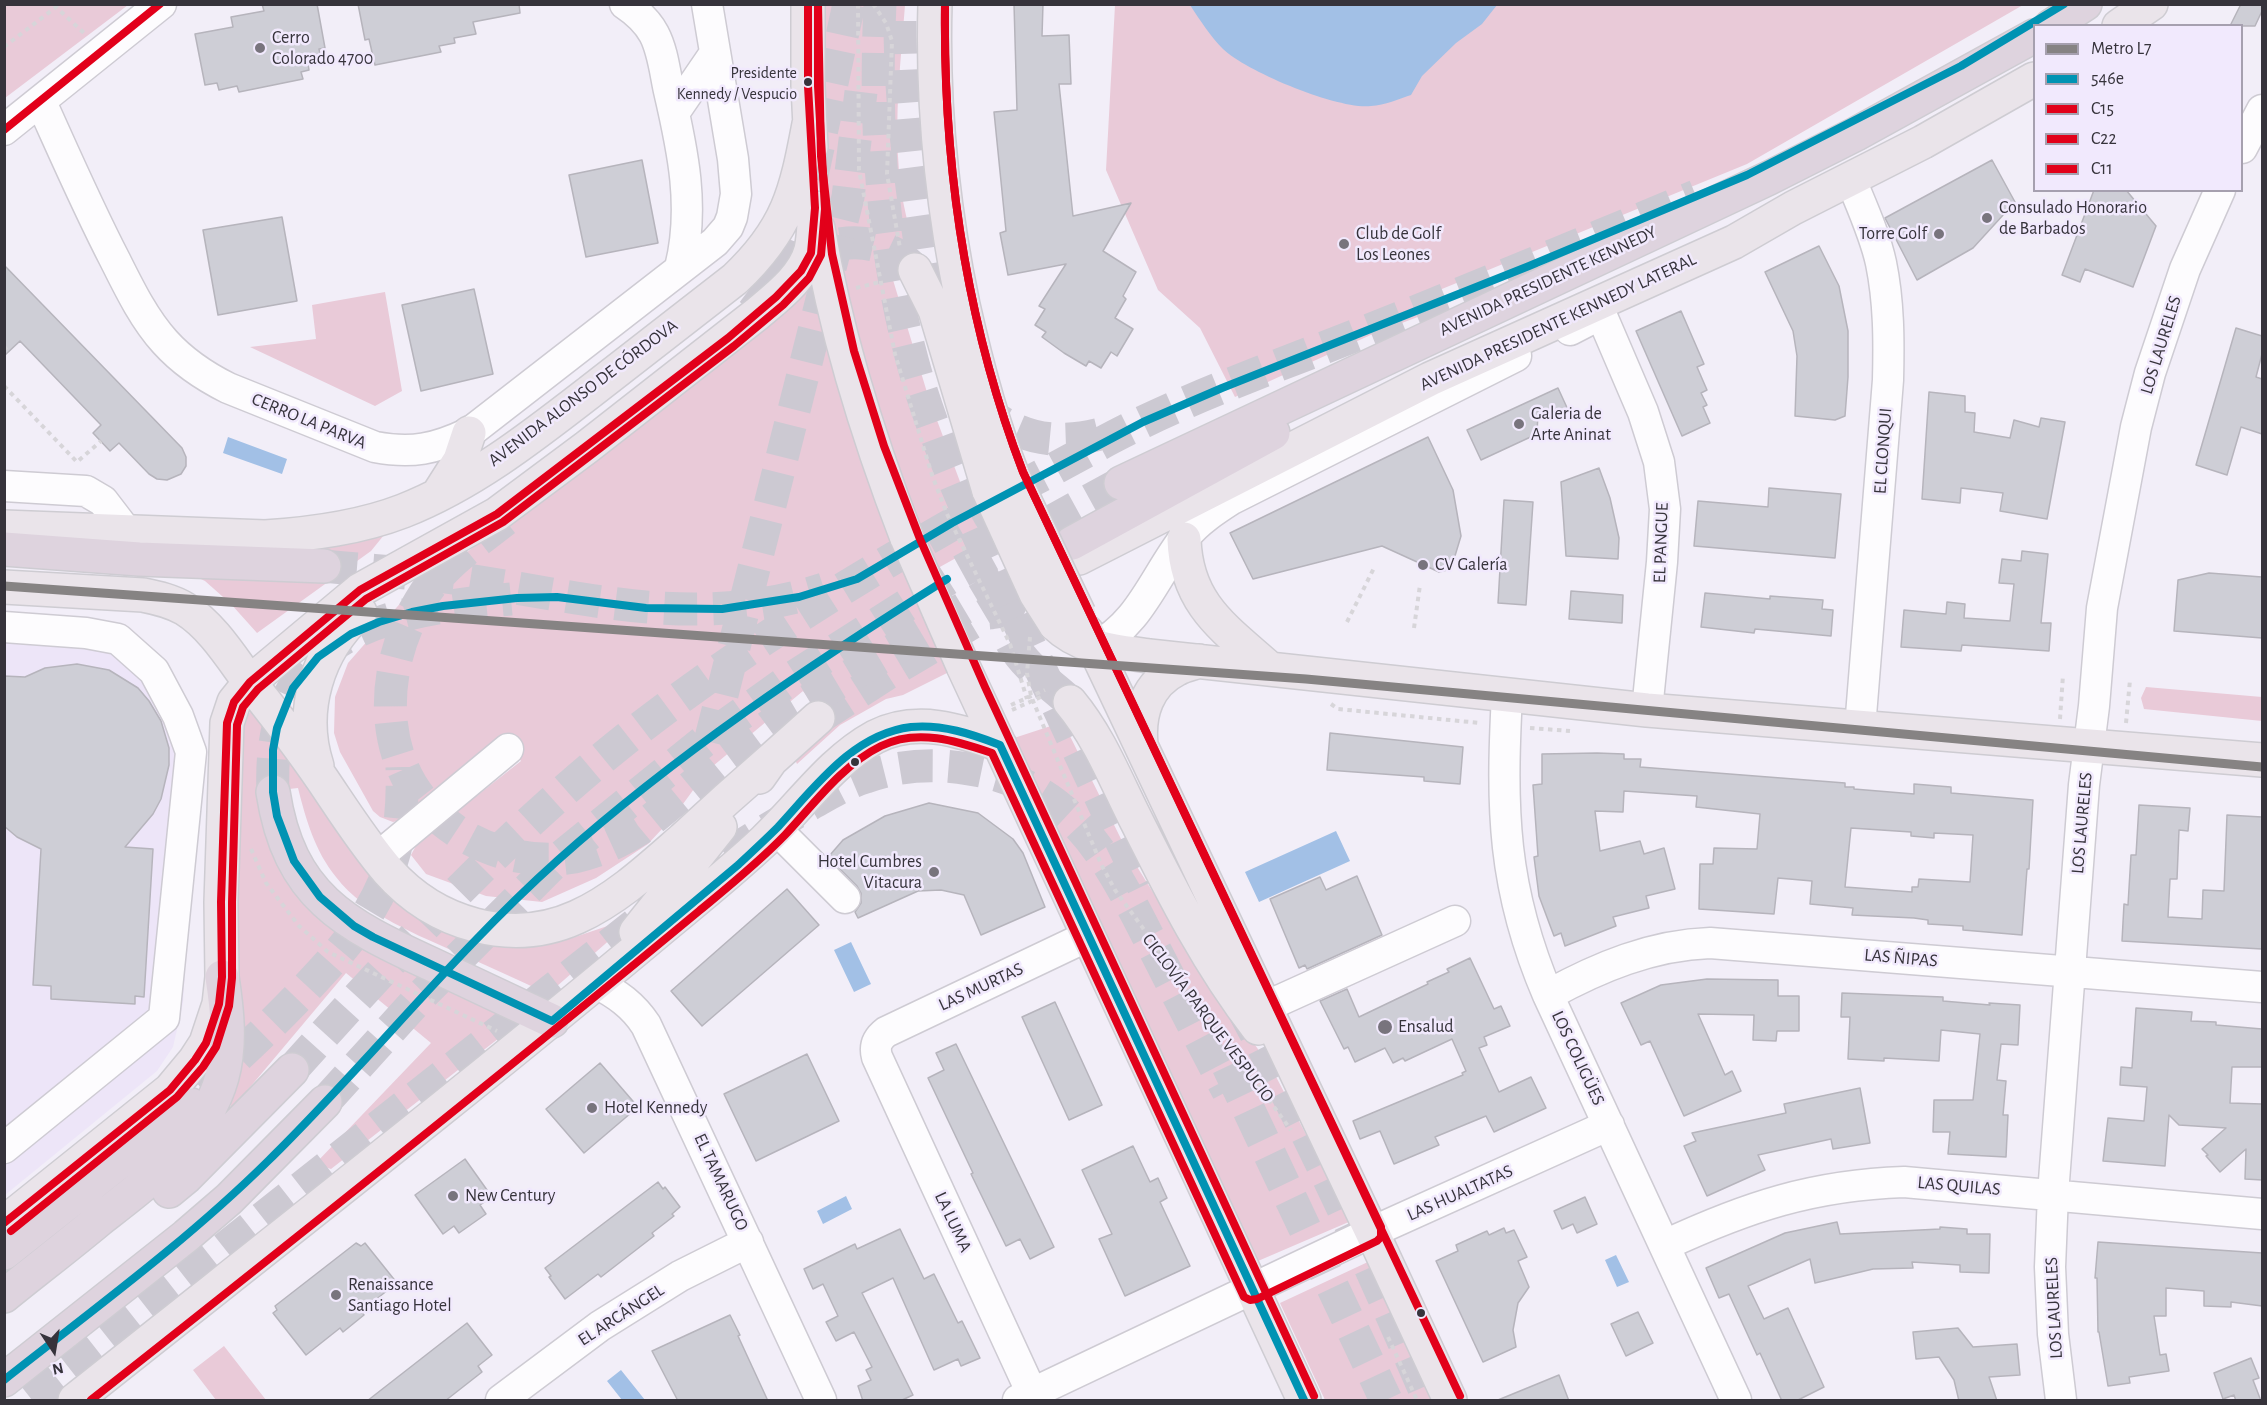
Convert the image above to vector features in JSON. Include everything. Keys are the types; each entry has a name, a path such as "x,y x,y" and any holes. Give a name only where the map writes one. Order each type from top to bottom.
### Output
{"highway":[{"path":"2054,24 2085,4"},
{"name":"AVENIDA PRESIDENTE KENNEDY","path":"1121,483 1769,177 1856,134 2033,37"},
{"path":"1079,553 1202,473 1422,341"},
{"path":"4,549 139,559 324,567"},
{"path":"273,792 279,824 294,861 320,897 337,912 373,937 552,1021"},
{"path":"4,1296 166,1165 198,1128 214,1100 226,1059 227,1021 222,977"},
{"path":"4,1322 186,1177 292,1070"},
{"path":"4,1380 220,1207 325,1102"},
{"path":"4,1253 191,1105"}],"main road":[{"path":"808,4 809,124 815,208 831,294 846,357 869,432 907,537 963,666 1304,1401"},
{"path":"935,4 936,110 947,225 972,343 1001,447 1001,483"},
{"path":"2122,24 2151,4"},
{"name":"AVENIDA PRESIDENTE KENNEDY LATERAL","path":"1079,553 1430,380 1734,242 1793,208 1923,142 2033,81"},
{"name":"AVENIDA ALONSO DE CÓRDOVA","path":"4,527 265,537 292,535 358,525 405,510 438,494 535,434 735,279 757,258 773,237 792,199 799,179 809,124"},
{"path":"320,777 314,758 310,718 316,679 333,643 351,620 587,447 776,297 801,271 811,253 815,208"},
{"path":"1601,314 1734,242"},
{"path":"915,270 933,304 1054,624 1094,647 1199,661 1647,710 2262,760"},
{"path":"4,1222 156,1102 183,1076 206,1043 214,1024 222,977 221,902 226,729 234,702 250,682 429,531 548,449 753,286"},
{"path":"438,494 460,460 469,433"},
{"path":"405,510 502,481"},
{"path":"360,590 497,514"},
{"path":"1184,539 1188,574 1204,606 1227,631 1269,668"},
{"path":"4,587 142,595 161,599 187,611 210,632 250,682 389,872 420,900 450,918 487,929 510,930 557,924 591,910 620,891 661,858 818,718"},
{"path":"1094,647 1450,1401"},
{"path":"1140,744 1140,716 1154,687 1178,668 1199,661"},
{"path":"1057,694 1094,735 1148,845 1202,945 1251,1019 1303,1087"},
{"path":"75,1401 552,1021 776,829 857,748 878,735 897,729 920,726 959,731 992,727"},
{"path":"596,983 771,760"}],"street":[{"path":"4,130 161,4"},
{"path":"625,4 642,17 659,46 685,163 688,191 686,245 680,268"},
{"name":"CERRO LA PARVA","path":"41,102 79,188 130,290 164,342 190,366 228,388 375,447 392,451 419,450 445,444 469,433 715,243 722,235 735,206 733,159 707,4"},
{"path":"674,113 715,53"},
{"path":"2243,144 2262,110"},
{"name":"EL CLONQUI","path":"1851,180 1869,223 1881,263 1889,338 1888,380 1860,728"},
{"name":"LOS LAURELES","path":"2061,1401 2053,1335 2050,1267 2053,1194 2069,973 2102,608 2136,427 2185,269 2219,192"},
{"name":"AVENIDA PRESIDENTE KENNEDY LATERAL","path":"1094,647 1113,637 1127,624 1184,539 1209,514 1232,499 1601,314"},
{"name":"EL PANGUE","path":"1601,314 1643,412 1659,462 1665,509 1647,710"},
{"path":"4,486 86,491 103,501 126,531"},
{"path":"48,589 56,630"},
{"path":"86,633 109,592"},
{"path":"4,627 86,633 118,639 154,671 178,716 190,752 164,1018 4,1148"},
{"name":"LOS COLIGÜES","path":"1507,694 1503,789 1508,856 1520,920 1548,995 1736,1401"},
{"path":"378,857 508,749"},
{"path":"776,829 844,898"},
{"path":"1265,1007 1438,919"},
{"name":"LAS MURTAS","path":"877,1042 886,1032 1088,936"},
{"name":"LAS ÑIPAS","path":"1548,995 1629,957 1693,943 1790,948 2069,973 2262,987"},
{"name":"EL TAMARUGO","path":"596,983 619,995 637,1011 646,1025 821,1401"},
{"name":"LA LUMA","path":"877,1042 878,1057 1028,1398"},
{"name":"LAS HUALTATAS","path":"1028,1398 1372,1232 1609,1125"},
{"name":"LAS QUILAS","path":"1665,1245 1722,1219 1772,1202 1861,1184 1904,1182 2262,1214"},
{"name":"EL ARCÁNGEL","path":"501,1401 600,1326 680,1276 748,1242"}],"path":[{"path":"858,4 861,181 896,354 932,474 947,514 1010,645 1030,699"},
{"path":"4,47 56,7 88,37"},
{"path":"4,386 78,462 101,441"},
{"path":"1347,622 1374,568"},
{"path":"1414,628 1420,585"},
{"name":"CICLOVÍA PARQUE VESPUCIO","path":"1054,624 1027,673 1030,699 1101,864 1114,890 1295,1136"},
{"path":"992,727 1030,699 1057,694"},
{"path":"1384,1328 1417,1401"}],"shaded area":[{"path":"5,4 128,5 5,98"},
{"path":"820,5 905,5 897,129 898,150 903,203 917,257 890,270 929,399 983,543 938,568 890,461 828,258 817,174"},
{"name":"Club de Golf Los Leones","path":"1115,5 2023,5 1747,164 1437,291 1442,308 1375,333 1235,397 1200,328 1158,290 1106,170"},
{"path":"808,277 893,545 949,672 903,695 886,699 840,725 797,764 792,753 827,723 803,691 707,771 675,815 648,844 596,878 542,902 486,896 426,874 411,855 418,842 521,761 504,738 401,820 393,822 380,817 373,811 340,752 334,733 335,697 348,663 404,599 723,361"},
{"path":"385,292 402,391 375,406 250,347 316,339 312,305"},
{"path":"384,535 371,551 257,633 231,604 205,581 180,569 323,574 326,545"},
{"path":"5,623 123,631 198,751 183,1003 173,1047 157,1071 5,1195"},
{"path":"2146,687 2262,697 2262,721 2144,709 2141,698"},
{"path":"257,700 405,902 549,941 575,937 637,916 548,994 393,923 377,913 348,890 322,857 308,823 298,788 263,792 283,863 526,1017 331,1169 315,1164 431,1043 346,973 230,1111 237,1039 241,748 244,722"},
{"path":"1063,722 1126,849 1197,963 1272,1069 1351,1221 1258,1261 1011,739"},
{"path":"1370,1261 1433,1400 1325,1400 1280,1303"},
{"path":"224,1346 266,1400 216,1400 193,1370"}],"water":[{"path":"1190,5 1497,5 1482,24 1456,43 1422,76 1411,95 1387,103 1356,106 1294,88 1235,58 1223,49 1209,33"},
{"path":"228,437 287,459 282,474 223,453"},
{"path":"1336,831 1350,861 1259,902 1245,872"},
{"path":"851,942 871,984 854,992 834,950"},
{"path":"846,1196 852,1209 823,1224 817,1211"},
{"path":"1616,1255 1629,1282 1617,1287 1605,1260"},
{"path":"621,1370 645,1400 622,1400 607,1381"}],"building":[{"name":"Cerro Colorado 4700","path":"262,4 317,4 325,48 319,49 320,54 312,56 314,63 308,64 309,70 301,72 303,79 239,92 237,86 219,90 217,83 205,85 195,34 233,27 231,17 264,11"},
{"path":"358,4 519,4 520,13 473,22 476,34 454,38 455,43 439,46 441,52 375,65 369,39 365,40"},
{"path":"1014,4 1043,4 1042,36 1069,35 1071,84 1059,84 1073,216 1131,203 1103,251 1136,272 1123,296 1126,299 1115,318 1133,329 1117,356 1111,352 1101,368 1089,361 1086,366 1064,353 1042,337 1046,332 1035,325 1045,309 1039,306 1066,264 1008,275 1000,233 1006,231 994,112 1017,110"},
{"path":"2241,4 2262,4 2262,11 2255,26 2231,24"},
{"path":"642,160 658,243 586,257 569,175"},
{"name":"Torre Golf","path":"1992,160 2015,202 1973,248 1917,280 1885,218"},
{"path":"2093,192 2128,192 2156,226 2133,287 2085,269 2080,282 2062,275"},
{"path":"282,217 297,301 218,315 203,230"},
{"path":"1819,246 1839,286 1848,331 1845,416 1835,420 1795,416 1797,356 1793,331 1765,272"},
{"path":"4,265 182,448 186,457 186,466 181,474 167,480 157,479 149,474 119,443 110,451 93,433 101,425 20,341 4,356"},
{"path":"474,289 493,374 421,391 402,305"},
{"path":"1681,311 1704,364 1697,367 1707,390 1701,393 1707,405 1703,407 1710,423 1682,436 1636,331"},
{"path":"2236,328 2262,336 2262,354 2256,377 2262,379 2262,434 2241,427 2227,475 2196,465"},
{"name":"Galeria de Arte Aninat","path":"1558,388 1569,412 1538,412 1537,434 1481,460 1467,430"},
{"path":"1929,392 1965,396 1965,412 1975,413 1974,432 2010,438 2014,420 2039,427 2041,418 2065,422 2047,519 2000,511 2003,493 1961,488 1960,503 1922,499"},
{"path":"1428,437 1453,490 1461,536 1451,569 1439,572 1382,546 1253,579 1230,533"},
{"path":"1599,468 1610,498 1619,538 1618,559 1566,556 1561,482"},
{"path":"1769,488 1841,494 1835,558 1694,546 1698,501 1768,507"},
{"path":"1504,500 1533,502 1526,605 1498,603"},
{"path":"2022,551 2048,554 2041,623 2051,623 2049,651 1962,645 1961,651 1901,647 1904,610 1946,614 1947,602 1965,604 1964,618 2010,621 2014,584 1999,583 2002,559 2021,561"},
{"path":"2209,573 2262,577 2262,638 2174,631 2178,580"},
{"path":"1571,591 1623,595 1622,623 1569,619"},
{"path":"1705,593 1770,599 1770,596 1823,600 1822,609 1833,610 1831,636 1755,629 1754,633 1701,627"},
{"path":"77,664 109,670 138,688 161,721 169,748 169,765 161,799 153,814 125,847 153,849 144,997 135,996 135,1004 51,999 51,986 33,985 41,849 17,837 4,826 4,676 25,677 45,668"},
{"path":"1330,733 1463,747 1460,784 1424,781 1424,777 1327,770"},
{"path":"1542,754 1624,754 1624,759 1641,759 1640,767 1845,783 1845,787 1854,787 1854,789 1914,794 1914,784 1951,787 1951,793 2033,800 2022,935 1963,930 1963,926 1928,924 1928,920 1914,918 1852,915 1853,908 1810,904 1812,881 1778,878 1774,914 1699,909 1700,864 1713,864 1714,848 1757,849 1760,814 1696,807 1697,796 1624,791 1623,812 1595,811 1600,851 1640,841 1644,854 1664,848 1675,889 1646,896 1649,908 1613,917 1616,926 1565,946 1561,933 1554,936 1539,896 1534,857 1538,856 1533,785 1542,784","holes":["1851,828 1911,832 1911,836 1934,838 1934,833 1973,835 1970,882 1919,879 1918,887 1912,887 1912,892 1845,887"]},
{"name":"Hotel Cumbres Vitacura","path":"929,803 978,813 1013,839 1023,853 1045,907 981,935 964,895 941,890 918,891 858,918 855,912 861,903 861,893 833,862 830,855 843,840 885,816"},
{"path":"2139,805 2190,808 2188,831 2179,830 2177,879 2170,879 2168,917 2202,919 2203,890 2224,891 2227,815 2262,817 2262,949 2122,941 2124,904 2128,905 2131,855 2136,855"},
{"path":"1357,876 1382,935 1307,969 1305,965 1299,968 1270,899 1320,877 1326,890"},
{"path":"787,889 819,925 702,1026 671,991"},
{"path":"1470,958 1494,1009 1501,1006 1510,1026 1484,1037 1487,1045 1479,1048 1499,1092 1531,1077 1546,1108 1494,1132 1486,1116 1435,1137 1439,1145 1394,1164 1380,1131 1360,1139 1353,1121 1463,1075 1462,1073 1466,1071 1452,1039 1405,1061 1403,1058 1393,1063 1385,1048 1355,1062 1348,1047 1344,1049 1320,1001 1347,989 1359,1017 1428,984 1427,982 1449,972 1447,969"},
{"path":"1707,979 1778,980 1778,996 1799,996 1799,1031 1777,1031 1776,1041 1753,1040 1754,1015 1698,1014 1725,1075 1732,1071 1741,1091 1684,1116 1650,1041 1641,1045 1621,1003 1661,985"},
{"path":"1842,993 1943,997 1943,1001 2020,1005 2018,1045 2001,1044 1997,1080 2006,1081 2003,1115 2008,1115 2006,1157 1948,1154 1950,1132 1933,1132 1934,1100 1973,1100 1980,1034 1941,1030 1939,1061 1848,1059 1850,1017 1841,1017"},
{"path":"1055,1002 1102,1105 1069,1120 1022,1017"},
{"path":"2136,1008 2192,1012 2191,1021 2216,1022 2216,1025 2262,1029 2262,1067 2232,1067 2230,1103 2262,1104 2262,1180 2245,1179 2246,1149 2220,1172 2206,1156 2208,1155 2202,1149 2226,1128 2179,1125 2169,1115 2165,1166 2103,1161 2108,1118 2144,1121 2147,1087 2120,1085 2121,1067 2132,1068"},
{"path":"956,1044 1054,1247 1030,1259 1020,1239 1006,1246 928,1078 944,1070 936,1053"},
{"path":"807,1054 839,1121 756,1161 724,1094"},
{"name":"Hotel Kennedy","path":"600,1063 638,1107 584,1153 546,1109"},
{"path":"1860,1088 1870,1143 1833,1149 1831,1139 1758,1155 1765,1170 1707,1196 1684,1146 1696,1141 1692,1133 1786,1113 1784,1104"},
{"path":"1133,1146 1150,1182 1158,1178 1167,1198 1160,1202 1190,1266 1125,1296 1099,1239 1112,1234 1082,1170"},
{"name":"New Century","path":"465,1159 492,1197 480,1205 486,1214 459,1233 454,1226 443,1234 415,1195"},
{"path":"658,1182 663,1189 665,1187 680,1207 672,1214 674,1216 652,1233 654,1236 601,1277 598,1274 565,1299 545,1268"},
{"path":"1585,1197 1597,1224 1577,1233 1573,1224 1562,1229 1554,1211"},
{"path":"1837,1222 1840,1234 1940,1229 1940,1227 1967,1229 1967,1234 1990,1234 1989,1273 1960,1272 1960,1265 1912,1262 1913,1268 1873,1269 1815,1283 1810,1259 1748,1286 1764,1319 1788,1308 1824,1387 1796,1401 1782,1401 1760,1353 1757,1355 1729,1294 1719,1298 1706,1268 1785,1233"},
{"path":"1504,1228 1506,1233 1514,1230 1527,1257 1518,1261 1529,1287 1518,1303 1513,1330 1516,1347 1483,1362 1436,1261 1458,1251 1456,1245 1487,1231 1489,1235"},
{"path":"900,1229 924,1279 934,1274 958,1323 962,1321 980,1358 961,1366 958,1359 934,1370 893,1278 862,1293 913,1395 900,1401 863,1401 858,1386 871,1380 866,1370 872,1367 854,1332 836,1341 826,1322 838,1316 823,1284 813,1289 804,1269 855,1244 857,1249"},
{"path":"2098,1242 2262,1253 2262,1306 2231,1302 2231,1307 2204,1306 2204,1291 2166,1288 2166,1316 2154,1316 2160,1355 2166,1354 2169,1371 2129,1377 2130,1383 2108,1386 2098,1332 2097,1278 2095,1278"},
{"name":"Renaissance Santiago Hotel","path":"356,1243 361,1246 365,1243 397,1283 361,1311 364,1315 343,1332 340,1328 306,1355 273,1313 277,1310 275,1306"},
{"path":"1638,1312 1653,1343 1626,1356 1611,1324"},
{"path":"730,1315 768,1401 678,1401 652,1351"},
{"path":"467,1323 492,1355 478,1366 482,1372 445,1401 367,1401"},
{"path":"1958,1328 1973,1347 2017,1344 2020,1375 1989,1377 1997,1401 1959,1401 1954,1380 1939,1357 1916,1359 1913,1332"},
{"path":"2251,1358 2259,1378 2253,1380 2261,1401 2236,1401 2234,1395 2223,1399 2214,1373"},
{"path":"1559,1375 1569,1401 1498,1401 1498,1400"}],"tunnel":[{"path":"753,312 765,296 786,258 803,217 849,4"},
{"path":"880,4 878,99 883,194 896,288 918,381 952,474 978,534 1143,886"},
{"path":"900,21 905,126 929,300"},
{"path":"710,742 848,197 861,92"},
{"path":"292,1070 458,891 592,766 686,693 830,597 980,509 1115,436 1171,409 1696,196"},
{"path":"753,286 792,261 813,251 834,245 855,243 876,246 896,254 915,270"},
{"path":"977,404 1006,425 1036,436 1068,439 1104,433"},
{"path":"325,1102 421,996 556,861 709,737 792,678 954,575 1121,483"},
{"path":"505,520 437,577 420,601 402,639 396,660 390,703 391,724 402,766 414,789 430,809 450,827 497,851 522,857 548,859 574,857 591,852 640,829 726,758 784,715 1050,557"},
{"path":"324,566 455,578 606,602 691,609 734,607 778,601 824,589"},
{"path":"818,718 888,673 1057,572"},
{"path":"1015,596 1007,612 1007,627 1011,642 1032,669 1070,702"},
{"path":"273,792 276,739 289,696 311,664 341,640 377,623 418,612 511,599"},
{"path":"32,1400 712,864 830,793 878,773 917,766 969,769 1006,778 1037,792 1063,810 1105,859 1122,887 1228,1091"},
{"path":"164,1120 218,1075 269,1026 302,993 361,924 371,909 392,862 401,808 402,767"},
{"path":"1240,1004 1339,1200 1429,1400"},
{"path":"1228,1066 1386,1400"}],"metro line":[{"name":"L7","path":"4,586 1306,679 2262,767"}],"transit line":[{"name":"C11","path":"4,130 160,4"},
{"name":"C11","path":"4,1223 170,1090 206,1043 219,1004 222,977 221,902 227,723 234,702 250,682 360,590 497,514 728,338 776,297 801,271 811,253 815,208 808,86 808,4"},
{"name":"C15","path":"11,1231 177,1097 203,1067 216,1047 229,1006 232,978 237,725 243,707 258,689 366,599 503,522 734,346 783,305 809,278 821,255 825,209 818,86 818,4"},
{"name":"C22","path":"818,4 821,156 832,254 854,351 884,446 920,539 985,687 1314,1396"},
{"name":"C15","path":"91,1400 473,1096 721,893 775,845 841,774 881,746 909,738 937,738 992,753 1244,1297 1250,1300 1257,1299 1381,1237 1381,1227 1023,472 1003,416 986,358 962,242 948,123 945,4"},
{"name":"C22","path":"945,4 948,123 962,242 986,358 1023,472 1460,1396"},
{"name":"546e","path":"1304,1400 1000,745 957,731 923,726 890,732 853,751 821,780 778,827 738,865 552,1021 373,937 354,926 320,897 294,861 277,816 273,792 273,750 277,728 293,688 318,657 351,634 379,622 443,606 517,598 557,597 646,608 722,609 799,597 857,579 952,523 1143,422 1747,175 1961,66 2064,4"},
{"name":"546e","path":"4,1380 139,1274 205,1219 268,1161 341,1086 483,932 558,860 650,783 746,711 947,579"}],"place":[{"name":"Cerro Colorado 4700","path":"260,48"},
{"name":"Presidente Kennedy / Vespucio","path":"808,82"},
{"name":"Consulado Honorario de Barbados","path":"1987,218"},
{"name":"Torre Golf","path":"1939,234"},
{"name":"Club de Golf Los Leones","path":"1344,244"},
{"name":"Galeria de Arte Aninat","path":"1519,424"},
{"name":"CV Galería","path":"1423,565"},
{"name":"Hotel Cumbres Vitacura","path":"934,872"},
{"name":"Ensalud","path":"1385,1027"},
{"name":"Hotel Kennedy","path":"592,1108"},
{"name":"New Century","path":"453,1196"},
{"name":"Renaissance Santiago Hotel","path":"336,1295"}]}
